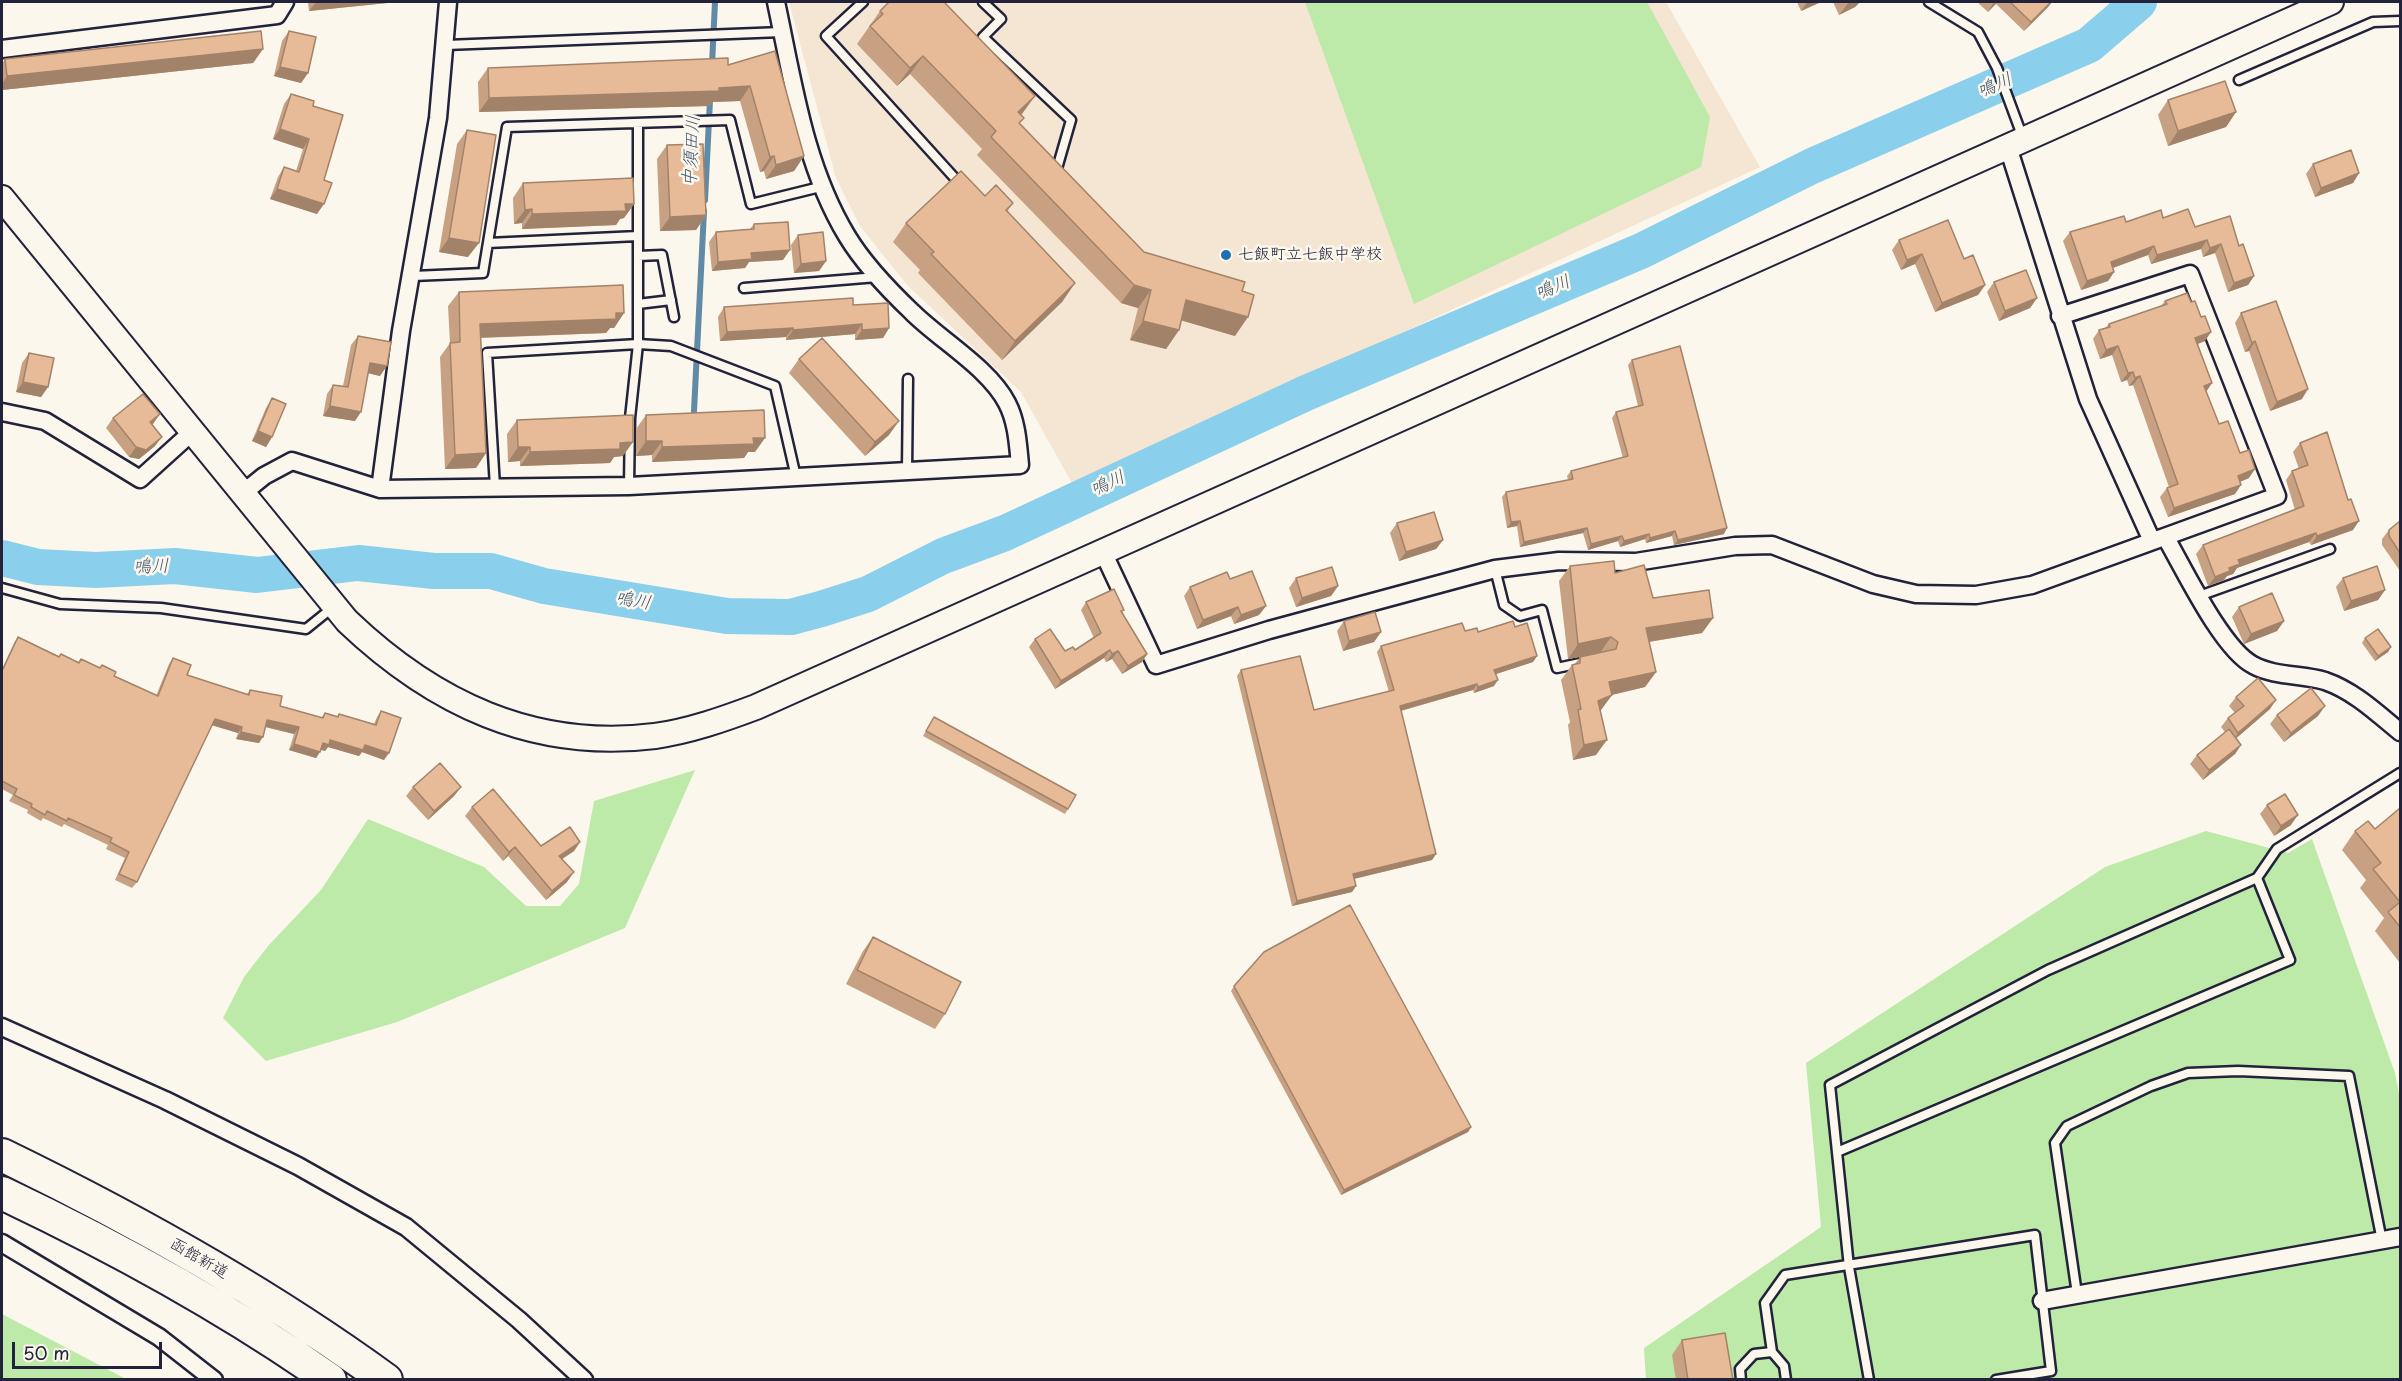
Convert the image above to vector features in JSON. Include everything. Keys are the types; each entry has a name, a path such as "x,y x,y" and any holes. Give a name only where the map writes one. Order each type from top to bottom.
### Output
{"highway":[{"name":"函館新道","path":"2,1155 215,1266 386,1380"},
{"name":"函館新道","path":"2,1193 66,1224 203,1297 330,1380"}],"street":[{"path":"2,49 277,15 285,2"},
{"path":"380,489 401,331 413,276 438,118 448,2"},
{"path":"243,493 264,476 292,461 380,489 629,486 1020,465 1015,423 1008,403 996,387 911,312 848,238 820,187 802,123 776,2"},
{"path":"2,198 330,600 382,655 436,691 489,717 575,737 656,736 712,723 756,707 2331,2"},
{"path":"2016,144 2060,316 2088,399 2159,539 2234,648 2252,665 2282,674 2325,681 2360,698 2400,732"},
{"path":"1103,552 1156,665 1269,630 1495,569 1559,561 1636,562 1735,546 1772,545 1873,584 1916,594 1976,595 2032,585 2277,496 2190,274 2060,316"},
{"path":"2,412 45,421 140,479 192,432"},
{"path":"2,1028 175,1105 298,1166 406,1227 519,1320 584,1380"},
{"path":"2042,1301 2400,1238"},
{"path":"2,1243 159,1337 214,1380"}],"lane":[{"path":"863,2 826,36 966,191"},
{"path":"983,2 1001,19 983,37 1071,120 1054,179"},
{"path":"1929,2 1978,32 1997,68 2011,107 2016,144"},
{"path":"2239,80 2373,22 2400,21"},
{"path":"446,45 782,32"},
{"path":"413,276 483,273 507,127 730,120 751,204 820,187"},
{"path":"629,486 630,418 638,344 638,123"},
{"path":"488,243 638,236"},
{"path":"638,256 662,255 674,317"},
{"path":"744,288 881,277"},
{"path":"638,304 671,300"},
{"path":"495,488 487,353 638,344 671,346 775,386 796,477"},
{"path":"907,471 908,379"},
{"path":"2199,596 2330,549"},
{"path":"1495,569 1504,605 1520,616 1542,610 1557,668 1590,661"},
{"path":"2,588 60,604 161,608 306,629 330,600"},
{"path":"1869,1380 1849,1266 1830,1085 2048,970 2257,878 2277,849 2400,773"},
{"path":"1837,1152 2290,960 2257,878"},
{"path":"2077,1294 2055,1143 2067,1126 2151,1086 2188,1073 2238,1071 2349,1076 2382,1241"},
{"path":"1786,1380 1784,1366 1772,1352 1765,1303 1785,1275 2035,1235 2051,1371 1996,1380"},
{"path":"1741,1380 1740,1369 1754,1354 1772,1352"}],"shaded area":[{"name":"七飯町立七飯中学校","path":"789,2 1666,2 1760,167 1073,485 1021,392 907,285 860,226 836,178"}],"green space":[{"path":"1305,2 1647,2 1710,117 1701,167 1414,304"},
{"path":"695,770 625,928 397,1022 266,1061 223,1018 244,977 268,946 321,890 368,819 484,867 526,906 560,906 579,884 594,801"},
{"path":"2206,831 2288,853 2312,839 2395,1073 2400,1099 2400,1379 1646,1380 1644,1348 1821,1227 1806,1063 2105,867"},
{"path":"2,1314 126,1379 2,1379"}],"building":[{"path":"889,2 944,2 1035,96 1018,112 1024,118 1019,123 1144,252 1245,282 1242,291 1254,295 1248,317 1186,300 1179,330 1143,321 1151,290 1134,285 991,137 996,131 923,56 910,68 870,26 883,14 880,11"},
{"path":"2010,2 2051,2 2031,22"},
{"path":"261,31 263,49 7,76 5,59"},
{"path":"289,31 316,37 308,73 280,67"},
{"path":"775,51 804,156 776,165 774,156 770,157 750,86 719,88 719,91 489,98 488,68 728,58 728,65"},
{"path":"2225,81 2236,112 2178,131 2168,100"},
{"path":"291,94 314,101 313,106 343,115 324,180 332,183 324,204 277,189 284,167 299,172 309,139 280,129"},
{"path":"467,130 496,135 479,243 449,238"},
{"path":"703,144 706,215 670,217 667,145"},
{"path":"2351,150 2359,173 2321,188 2313,164"},
{"path":"961,171 985,196 996,185 1013,203 1006,210 1075,283 1015,341 931,254 934,252 906,223"},
{"path":"633,178 634,204 625,204 626,211 532,214 532,209 525,210 523,183"},
{"path":"2188,209 2195,227 2230,216 2239,246 2243,244 2254,276 2234,283 2221,244 2210,248 2207,240 2157,255 2154,246 2111,262 2114,272 2087,281 2070,232 2124,216 2126,222 2161,210 2163,218"},
{"path":"1948,220 1964,259 1973,255 1985,285 1942,303 1922,254 1907,260 1899,240"},
{"path":"788,222 790,250 751,253 752,259 718,262 716,232 754,229 754,224"},
{"path":"823,232 826,261 801,264 798,235"},
{"path":"2026,270 2037,298 2005,311 1994,282"},
{"path":"623,285 624,313 616,313 616,319 480,324 486,453 455,455 450,343 460,342 459,292"},
{"path":"2187,293 2191,302 2195,301 2201,317 2205,316 2211,332 2195,338 2212,383 2204,386 2219,424 2228,421 2240,453 2249,450 2255,469 2238,476 2241,485 2174,508 2167,488 2178,484 2140,376 2135,378 2133,372 2128,373 2118,346 2106,350 2099,330 2110,327 2109,324 2167,304 2165,301"},
{"path":"853,298 853,305 888,303 889,328 862,330 862,324 793,330 793,328 727,332 724,307"},
{"path":"2276,301 2308,389 2277,402 2255,341 2252,343 2241,313"},
{"path":"358,336 391,342 387,366 370,363 361,412 330,406 333,385 348,387"},
{"path":"822,338 899,421 875,442 799,359"},
{"path":"1680,346 1727,528 1678,540 1675,531 1650,538 1649,534 1624,541 1622,536 1591,544 1587,528 1524,542 1520,521 1511,522 1506,492 1573,479 1571,471 1628,456 1616,412 1643,405 1632,360"},
{"path":"29,353 54,358 48,387 23,382"},
{"path":"143,394 160,414 150,422 162,437 146,450 136,447 113,418"},
{"path":"272,398 286,404 272,437 258,431"},
{"path":"764,410 765,438 753,438 754,444 662,447 662,441 646,441 646,415"},
{"path":"633,415 633,442 620,443 620,449 530,452 530,447 518,447 517,420"},
{"path":"2327,432 2348,500 2351,499 2359,521 2238,560 2240,564 2215,577 2203,545 2304,506 2292,471 2308,465 2300,443"},
{"path":"1434,512 1443,540 1406,552 1397,523"},
{"path":"2400,521 2400,553 2389,536 2389,530"},
{"path":"1614,561 1615,573 1644,565 1653,598 1709,590 1713,618 1646,628 1656,672 1609,682 1612,695 1598,701 1607,740 1584,745 1578,710 1581,709 1572,665 1580,663 1580,657 1616,649 1618,642 1611,637 1578,644 1570,566"},
{"path":"2377,566 2385,590 2351,601 2343,578"},
{"path":"1332,567 1338,586 1302,598 1296,578"},
{"path":"1252,571 1266,606 1241,615 1238,607 1203,620 1190,587 1227,572 1230,579"},
{"path":"1114,589 1124,610 1121,611 1147,654 1128,666 1118,651 1112,654 1110,650 1061,681 1035,639 1050,629 1065,651 1073,647 1075,650 1101,633 1086,602"},
{"path":"2272,593 2284,621 2251,634 2239,607"},
{"path":"1375,612 1381,632 1349,641 1344,621"},
{"path":"1513,621 1515,627 1527,623 1537,656 1494,670 1498,680 1400,706 1436,854 1353,874 1356,886 1297,901 1241,670 1300,656 1314,710 1394,690 1381,646 1462,623 1465,631 1477,628 1478,632"},
{"path":"2378,629 2391,647 2378,656 2365,638"},
{"path":"18,637 59,657 61,654 79,663 81,659 100,668 102,665 116,672 114,676 158,696 173,658 191,665 187,675 249,695 250,690 282,696 280,706 323,718 325,713 338,717 339,714 376,725 381,711 401,718 389,753 365,745 363,750 330,740 329,745 323,743 320,752 294,744 299,727 267,720 263,737 241,732 242,727 215,719 137,882 119,874 129,852 110,842 112,838 68,818 67,821 47,811 45,815 31,807 32,804 14,795 17,789 2,781 2,671"},
{"path":"2258,678 2276,700 2238,733 2228,718 2244,706 2236,697"},
{"path":"2311,688 2325,706 2291,733 2277,715"},
{"path":"934,717 1076,795 1068,809 926,731"},
{"path":"2229,729 2241,745 2209,770 2197,755"},
{"path":"440,763 461,787 434,811 413,787"},
{"path":"493,789 541,846 570,827 580,842 559,856 574,872 552,891 515,847 509,852 472,807"},
{"path":"2285,794 2298,815 2281,826 2267,805"},
{"path":"2400,808 2400,902 2373,869 2381,863 2355,831 2368,821 2375,829"},
{"path":"2400,902 2400,927 2388,912"},
{"path":"1350,905 1471,1127 1344,1190 1234,986 1264,952"},
{"path":"873,937 961,982 945,1014 857,970"},
{"path":"1725,1333 1733,1380 1688,1380 1682,1340"}],"waterway":[{"name":"中須田川","path":"712,65 715,2"},
{"name":"鳴川","path":"2,558 38,567 96,570 175,566 257,575 358,563 434,571 491,571 544,586 727,616 791,617 868,594 943,556 1005,533 1306,393 1641,251 1812,166 2089,45 2139,2"},
{"name":"中須田川","path":"705,200 710,100"},
{"name":"中須田川","path":"694,411 704,211"}],"place":[{"name":"七飯町立七飯中学校","path":"1226,255"}]}
